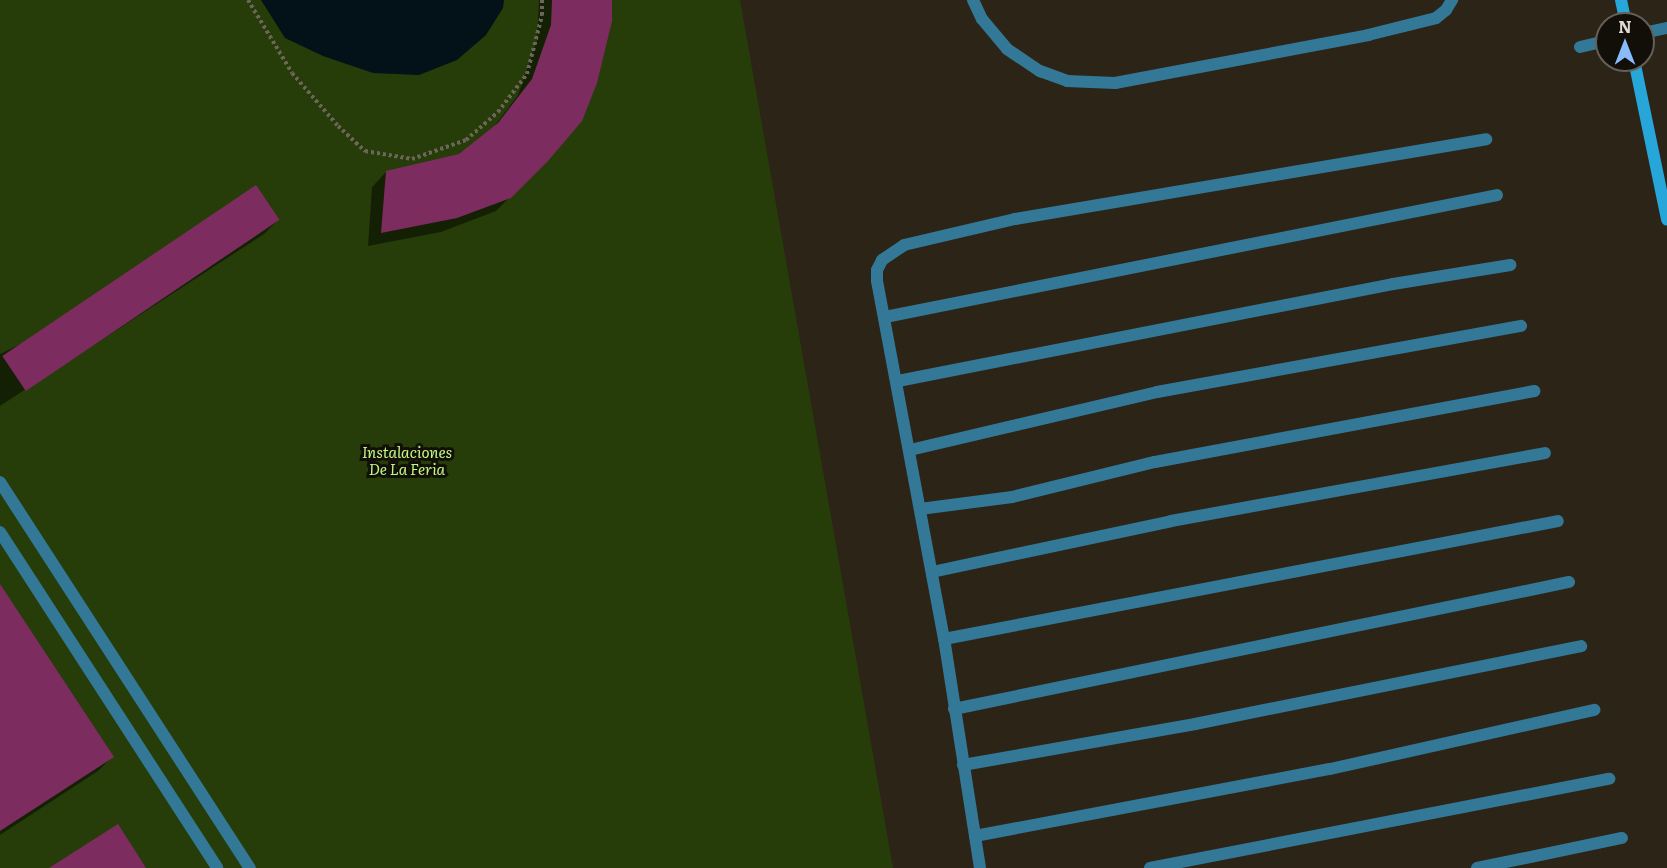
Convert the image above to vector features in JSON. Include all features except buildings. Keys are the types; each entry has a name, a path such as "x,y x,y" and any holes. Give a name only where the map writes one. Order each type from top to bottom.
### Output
{"main road":[{"path":"1636,72 1667,220"}],"street":[{"path":"973,0 982,19 1007,49 1040,71 1067,81 1115,83 1368,34 1436,18 1446,10 1452,0"},
{"path":"1580,47 1595,44"},
{"path":"980,868 944,639 885,317 878,270 882,260 904,245 1015,219 1486,139"},
{"path":"885,317 1497,195"},
{"path":"898,381 1393,284 1510,265"},
{"path":"910,450 1156,392 1521,326"},
{"path":"920,509 1012,497 1155,462 1534,391"},
{"path":"932,572 1171,520 1545,453"},
{"path":"0,482 250,868"},
{"path":"944,639 1558,521"},
{"path":"0,532 217,868"},
{"path":"954,709 1569,582"},
{"path":"963,765 1195,724 1581,646"},
{"path":"975,836 1330,769 1594,710"},
{"path":"1150,868 1609,779"},
{"path":"1477,868 1622,838"}],"path":[{"path":"248,0 292,73 338,126 365,151 412,159 466,140 498,112 526,74 542,15 542,0"}],"green space":[{"name":"Instalaciones De La Feria","path":"0,0 740,0 893,868 0,868"}],"shaded area":[{"path":"261,0 504,0 503,8 486,35 457,60 419,75 373,73 323,56 285,38"}]}
